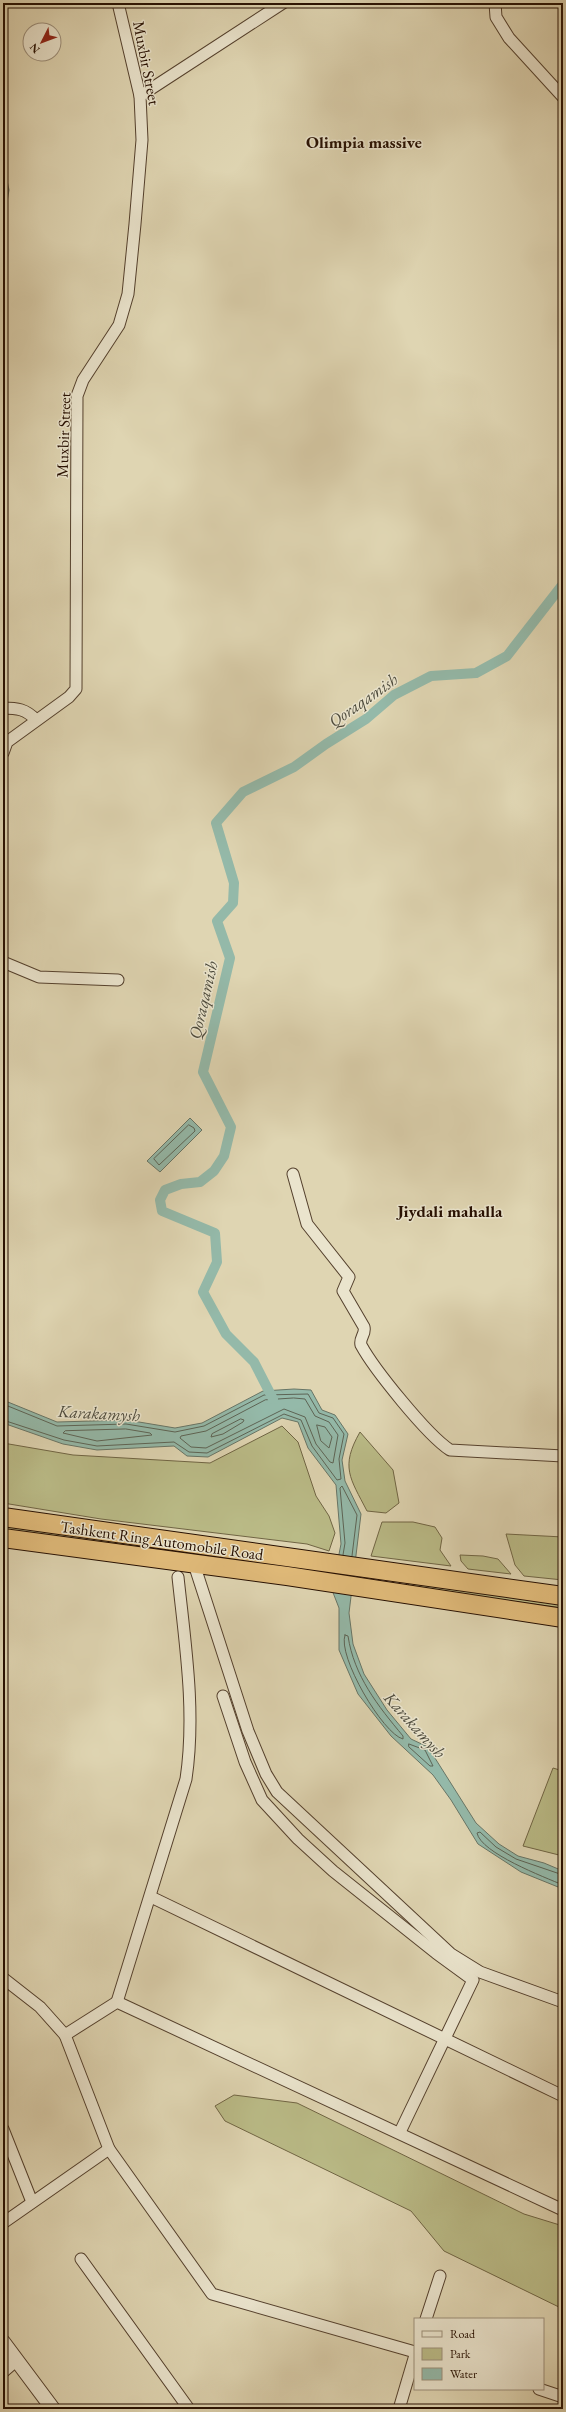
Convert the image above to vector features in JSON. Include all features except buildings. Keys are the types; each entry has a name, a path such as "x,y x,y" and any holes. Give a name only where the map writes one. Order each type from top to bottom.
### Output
{"highway":[{"name":"Tashkent Ring Automobile Road","path":"3,1517 563,1596"},
{"name":"Tashkent Ring Automobile Road","path":"3,1538 319,1581 563,1618"}],"street":[{"name":"Muxbir Street","path":"3,753 7,742 69,697 76,689 78,396 83,380 112,337 128,294 142,140 140,96 118,3"},
{"path":"140,96 283,3"},
{"path":"495,3 496,17 509,38 563,97"},
{"path":"3,708 20,709 29,713 36,720"},
{"path":"3,962 38,977 118,980"},
{"path":"293,1174 307,1224 349,1277 343,1291 364,1326 365,1333 360,1342 364,1350 438,1440 450,1450 563,1456"},
{"path":"194,1564 248,1731 266,1774 277,1792 451,1954 480,1972 563,2002"},
{"path":"66,2035 117,2002 151,1897 186,1779 190,1754 189,1676 178,1577"},
{"path":"223,1696 245,1762 262,1800 298,1839 333,1871 436,1954 473,1980 400,2132"},
{"path":"151,1897 563,2096"},
{"path":"3,1978 40,2007 66,2035 108,2149 212,2294 414,2353"},
{"path":"117,2002 400,2132 563,2210"},
{"path":"3,2129 32,2202"},
{"path":"3,2223 108,2149"},
{"path":"81,2259 189,2409"},
{"path":"426,2318 440,2276"},
{"path":"3,2342 18,2360 53,2409"},
{"path":"399,2409 414,2356"},
{"path":"3,2372 18,2360"},
{"path":"542,2390 563,2397"}],"green space":[{"path":"282,1426 298,1442 316,1496 329,1516 335,1533 329,1551 307,1544 101,1519 3,1503 3,1443 73,1455 210,1463"},
{"path":"360,1432 393,1470 399,1503 386,1513 367,1511 352,1481 349,1464 350,1454"},
{"path":"382,1522 413,1522 435,1527 442,1538 440,1550 451,1566 371,1556"},
{"path":"3,1525 303,1567 302,1573 3,1532"},
{"path":"506,1534 563,1537 563,1580 524,1576 515,1565"},
{"path":"460,1555 483,1556 498,1559 511,1574 468,1569 461,1561"},
{"path":"409,1581 563,1602 563,1608 408,1587"},
{"path":"553,1768 563,1771 563,1856 523,1846"},
{"path":"234,2095 297,2103 524,2214 563,2226 563,2309 444,2251 411,2211 225,2121 215,2106"}],"water":[{"path":"190,1118 202,1130 160,1172 147,1161"},
{"path":"294,1389 311,1390 322,1410 335,1415 348,1434 342,1460 345,1481 361,1514 349,1613 353,1644 364,1674 387,1710 411,1739 428,1747 476,1823 499,1844 518,1856 544,1863 563,1871 563,1889 521,1872 478,1844 451,1800 433,1775 391,1736 358,1694 339,1650 339,1608 332,1590 341,1544 336,1485 308,1448 298,1422 282,1418 208,1457 187,1456 174,1446 97,1450 63,1444 3,1423 3,1400 57,1422 127,1420 175,1428 202,1423 263,1391"}],"waterway":[{"path":"3,166 8,190 3,220"},
{"name":"Qoraqamish","path":"273,1399 254,1362 226,1334 203,1292 217,1262 215,1233 162,1211 160,1200 165,1190 181,1184 200,1182 214,1171 224,1156 231,1127 203,1072 230,958 217,921 233,903 234,883 216,823 243,792 294,767 326,744 366,719 394,695 431,676 476,673 507,656 563,584"}],"district":[{"name":"Olimpia massive","path":"364,142"},
{"name":"Jiydali mahalla","path":"450,1211"}],"water label":[{"name":"Karakamysh","path":"99,1413"},
{"name":"Karakamysh","path":"415,1725"}]}
